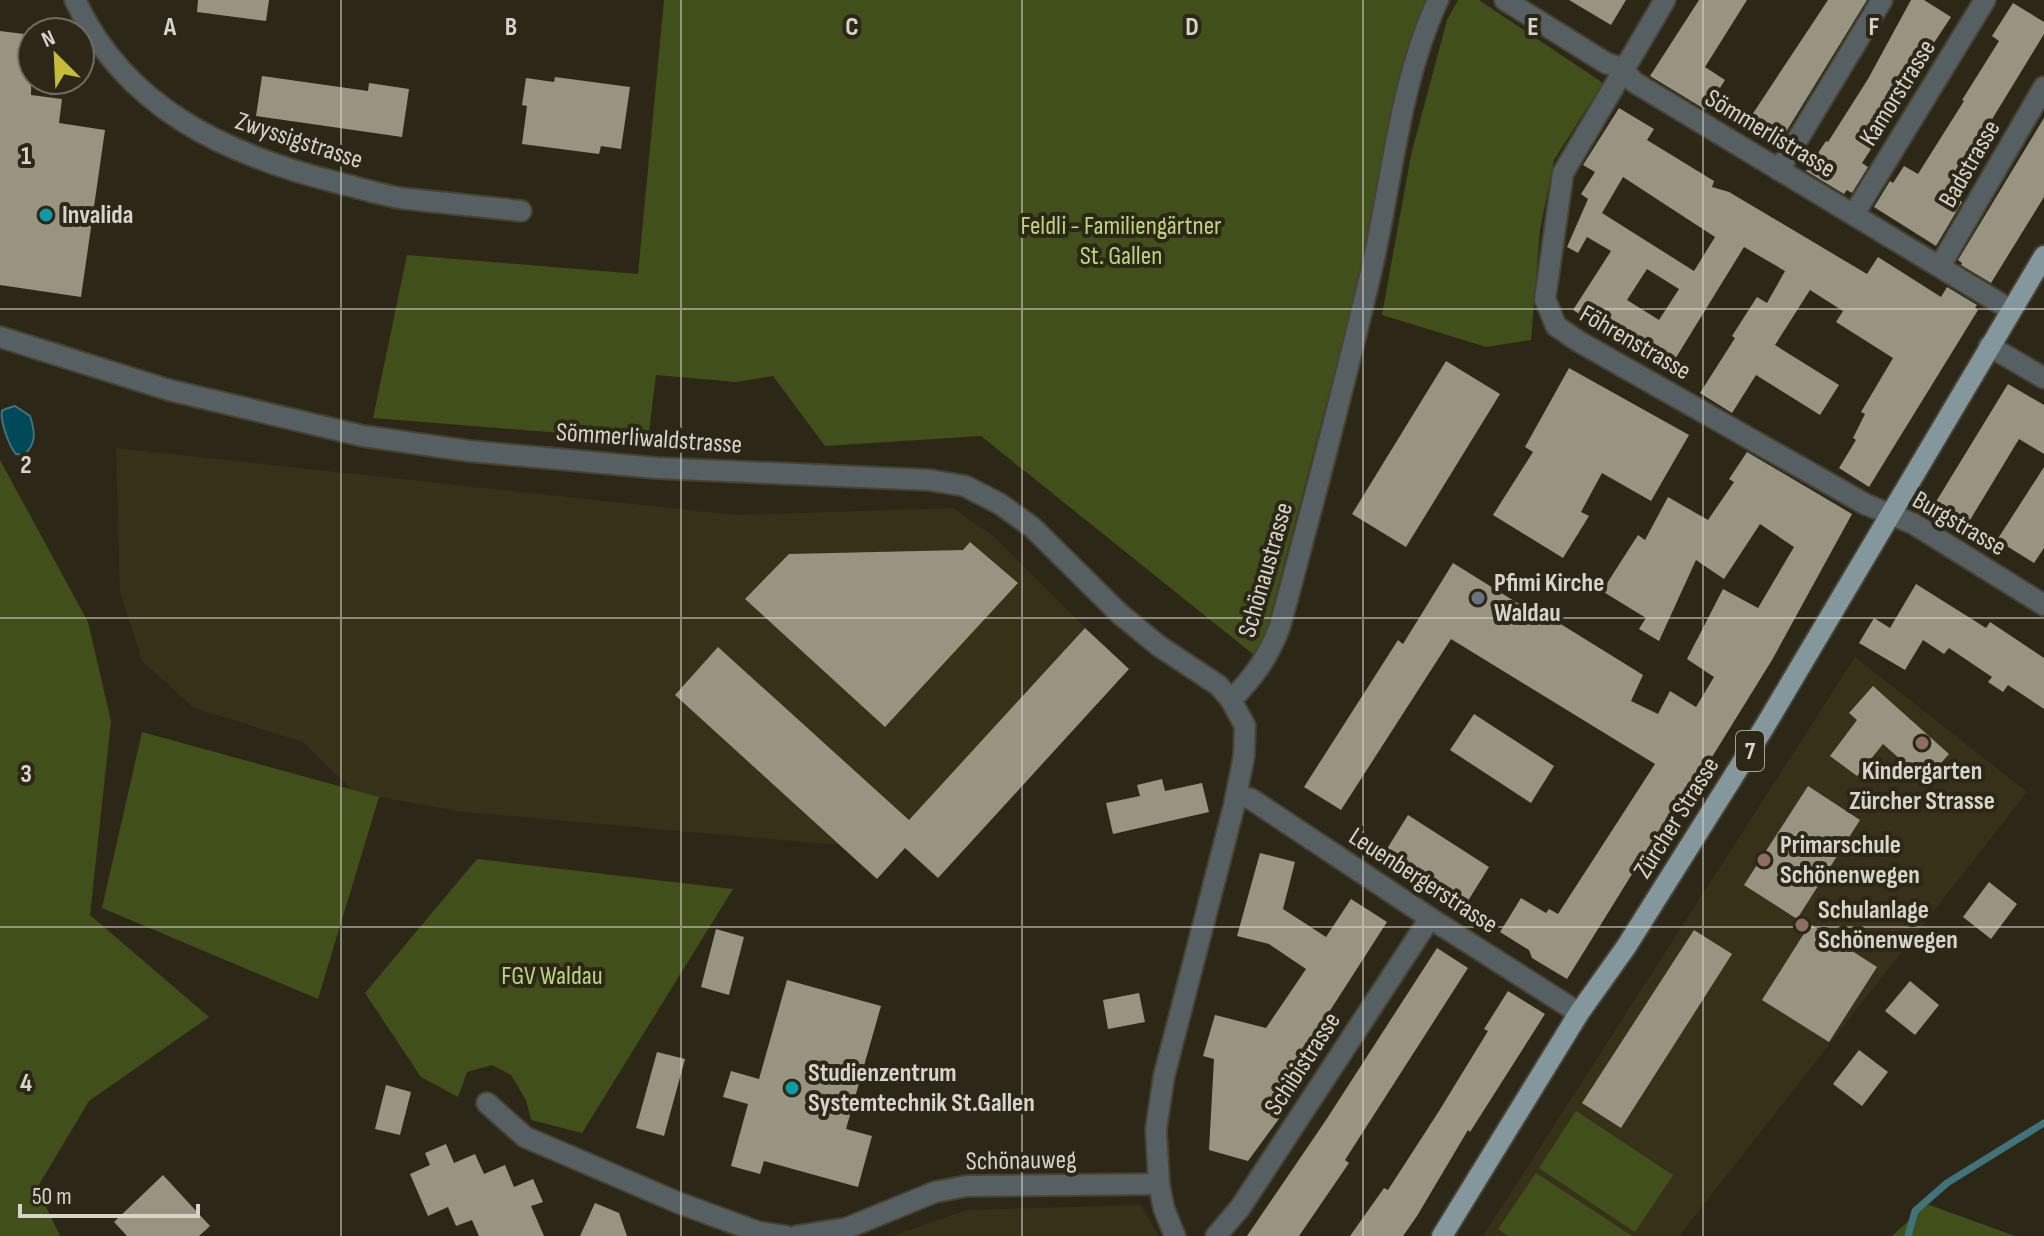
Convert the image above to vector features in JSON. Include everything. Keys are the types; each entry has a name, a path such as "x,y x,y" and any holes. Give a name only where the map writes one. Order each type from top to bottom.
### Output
{"main road":[{"name":"Zürcher Strasse","path":"1442,1236 1579,1013 1598,990 1757,739 2044,256"}],"street":[{"name":"Zwyssigstrasse","path":"75,0 89,31 126,78 166,111 216,142 302,173 397,197 521,211"},
{"name":"Schönaustrasse","path":"1231,700 1272,650 1280,626 1371,270 1405,105 1427,23 1438,0"},
{"name":"Sömmerlistrasse","path":"1505,0 1606,63 1622,68 1634,82 2011,310"},
{"name":"Föhrenstrasse","path":"1665,0 1622,68 1563,173 1545,299 1556,326 1865,504 1889,514"},
{"path":"1779,170 1882,0"},
{"name":"Kamorstrasse","path":"1854,214 1985,0"},
{"name":"Badstrasse","path":"1940,266 2044,87"},
{"name":"Sömmerliwaldstrasse","path":"0,337 169,390 363,436 469,451 657,468 929,480 965,486 1000,504 1032,527 1120,614 1159,646 1209,678 1231,700"},
{"path":"1989,346 2044,378"},
{"name":"Burgstrasse","path":"1889,514 1914,524 2044,605"},
{"path":"1175,1236 1164,1209 1159,1184 1156,1129 1164,1076 1237,795 1244,756 1245,726 1231,700"},
{"name":"Leuenbergerstrasse","path":"1237,795 1251,799 1579,1013"},
{"name":"Schibistrasse","path":"1216,1236 1240,1208 1430,918"},
{"path":"487,1103 525,1137 577,1161 758,1232 785,1236"},
{"name":"Schönauweg","path":"797,1236 847,1228 935,1192 967,1186 1159,1184"}],"shaded area":[{"path":"116,448 735,515 953,508 992,535 1085,628 909,820 718,648 675,695 839,845 464,812 379,797 352,790 303,742 194,708 142,661 120,592"},
{"name":"Schulanlage Schönenwegen","path":"1855,657 2027,792 1679,1236 1483,1236"},
{"path":"1141,1205 1159,1236 892,1236 967,1210"}],"green space":[{"name":"Feldli - Familiengärtner St. Gallen","path":"664,0 1438,0 1427,23 1259,659 981,436 825,446 773,376 736,382 656,375 648,440 373,418 407,255 638,274"},
{"path":"1458,0 1479,0 1603,83 1554,160 1540,230 1531,340 1486,347 1382,315 1411,155 1447,20"},
{"path":"0,460 88,622 111,721 90,915 209,1017 89,1101 37,1188 60,1236 0,1236"},
{"path":"142,732 379,797 318,999 102,908"},
{"name":"FGV Waldau","path":"477,859 733,889 582,1133 531,1120 526,1100 511,1075 492,1065 467,1072 458,1097 421,1077 365,993"},
{"path":"1576,1111 1673,1175 1635,1232 1539,1168"},
{"path":"1536,1173 1632,1236 1508,1236 1498,1229"},
{"path":"1927,1204 2015,1236 1892,1236"}],"water":[{"path":"15,406 30,416 33,427 33,441 24,455 16,454 13,450 2,421 2,411"}],"building":[{"path":"198,0 269,0 266,21 197,12"},
{"path":"1569,0 1626,0 1611,25"},
{"path":"1699,0 1747,0 1705,67 1725,80 1706,110 1650,76"},
{"path":"1828,0 1867,0 1778,145 1746,124"},
{"path":"1911,0 1924,0 1951,17 1885,117 1890,120 1862,163 1868,167 1852,193 1847,190 1844,194 1806,171 1868,79"},
{"path":"2013,3 2044,22 2044,34 1950,194 1962,202 1936,246 1874,207 1890,181 1893,183 1904,166 1918,174 1999,41 1992,36"},
{"name":"Invalida","path":"0,31 16,33 16,96 62,99 59,123 105,130 81,297 0,285"},
{"path":"262,76 368,91 369,83 409,89 402,137 256,116"},
{"path":"555,77 630,87 621,149 601,146 599,154 522,144 527,106 522,105 526,78 554,82"},
{"path":"1619,108 1654,129 1647,140 1714,181 1712,187 1729,192 1867,274 1878,257 1941,297 1947,287 1977,305 1975,308 1978,310 1869,487 1839,468 1856,440 1853,438 1865,414 1861,412 1893,358 1836,322 1843,311 1810,290 1775,345 1839,385 1820,415 1756,375 1732,413 1700,393 1757,297 1767,303 1785,271 1744,247 1669,369 1573,310 1611,251 1587,237 1578,253 1567,247 1588,199 1581,194 1595,172 1583,165","holes":["1623,177 1715,237 1694,271 1602,213","1647,269 1679,289 1659,320 1627,300"]},
{"path":"2044,118 2044,197 1991,283 1958,260"},
{"path":"1446,361 1500,394 1406,547 1352,514"},
{"path":"1569,368 1689,435 1651,501 1602,473 1581,512 1589,516 1563,558 1493,515 1533,452 1525,447"},
{"path":"2008,384 2044,405 2044,454 2019,439 1967,525 1934,505"},
{"path":"1747,452 1852,514 1772,660 1691,791 1686,787 1567,979 1532,958 1529,950 1500,932 1521,898 1546,913 1549,909 1558,914 1655,764 1451,639 1341,810 1304,787 1398,640 1403,644 1453,563 1519,604 1522,600 1643,675 1631,701 1658,714 1670,691 1696,707 1714,677 1687,659 1723,589 1758,608 1794,547 1760,524 1724,579 1696,560 1659,641 1639,629 1646,618 1602,591 1638,535 1645,540 1668,497 1708,520 1734,482 1729,479"},
{"path":"2044,467 2044,548 2034,563 1997,540"},
{"path":"970,542 1018,583 885,727 745,599 789,554 963,550"},
{"path":"1916,584 1986,628 1990,622 2044,658 2044,709 2008,685 2003,692 1988,682 1992,677 1949,648 1944,654 1923,640 1905,670 1859,643 1874,618 1890,628"},
{"path":"1085,628 1129,669 938,878 905,848 877,879 675,695 718,647 909,820"},
{"path":"1873,686 1949,754 1925,781 1883,744 1857,776 1830,756 1857,720 1849,713"},
{"path":"1474,714 1554,766 1531,803 1450,750"},
{"path":"1162,779 1165,791 1202,783 1209,812 1113,834 1106,803 1140,796 1137,785"},
{"path":"1808,786 1860,820 1797,919 1744,885"},
{"path":"1408,815 1489,867 1466,904 1385,852"},
{"path":"1260,853 1295,862 1283,909 1326,937 1351,899 1387,922 1277,1093 1281,1116 1248,1161 1209,1150 1214,1059 1203,1056 1215,1015 1266,1028 1306,969 1269,944 1237,936"},
{"path":"1989,882 2017,904 1991,939 1963,917"},
{"path":"1810,924 1877,967 1829,1042 1762,1000"},
{"path":"716,929 744,937 729,995 701,987"},
{"path":"1694,930 1732,954 1621,1128 1582,1103"},
{"path":"1437,948 1468,968 1345,1160 1349,1163 1299,1236 1247,1236 1326,1120"},
{"name":"Studienzentrum Systemtechnik St.Gallen","path":"787,980 881,1006 846,1129 872,1136 858,1187 764,1161 760,1174 731,1166 748,1104 723,1097 731,1071 759,1079"},
{"path":"1910,981 1939,1005 1915,1035 1885,1011"},
{"path":"1508,991 1545,1014 1470,1132 1468,1130 1417,1216 1403,1236 1350,1236 1384,1188 1388,1190 1439,1111 1488,1031 1484,1029"},
{"path":"1139,993 1145,1022 1108,1029 1103,1000"},
{"path":"1859,1050 1888,1072 1862,1106 1833,1084"},
{"path":"657,1052 685,1059 664,1136 636,1128"},
{"path":"386,1085 411,1092 400,1135 375,1129"},
{"path":"446,1144 454,1163 475,1154 484,1174 505,1165 514,1187 533,1179 543,1202 531,1206 544,1236 479,1236 472,1220 456,1226 448,1207 428,1216 410,1174 430,1165 425,1153"},
{"path":"163,1175 210,1226 199,1236 127,1236 114,1222"},
{"path":"595,1203 619,1213 627,1236 580,1236"}],"waterway":[{"path":"1908,1236 1915,1211 1947,1183 2044,1123"}],"place":[{"name":"Invalida","path":"46,215"},
{"name":"Pfimi Kirche Waldau","path":"1478,598"},
{"name":"Kindergarten Zürcher Strasse","path":"1922,743"},
{"name":"Primarschule Schönenwegen","path":"1764,860"},
{"name":"Schulanlage Schönenwegen","path":"1802,925"},
{"name":"Studienzentrum Systemtechnik St.Gallen","path":"792,1088"}]}
